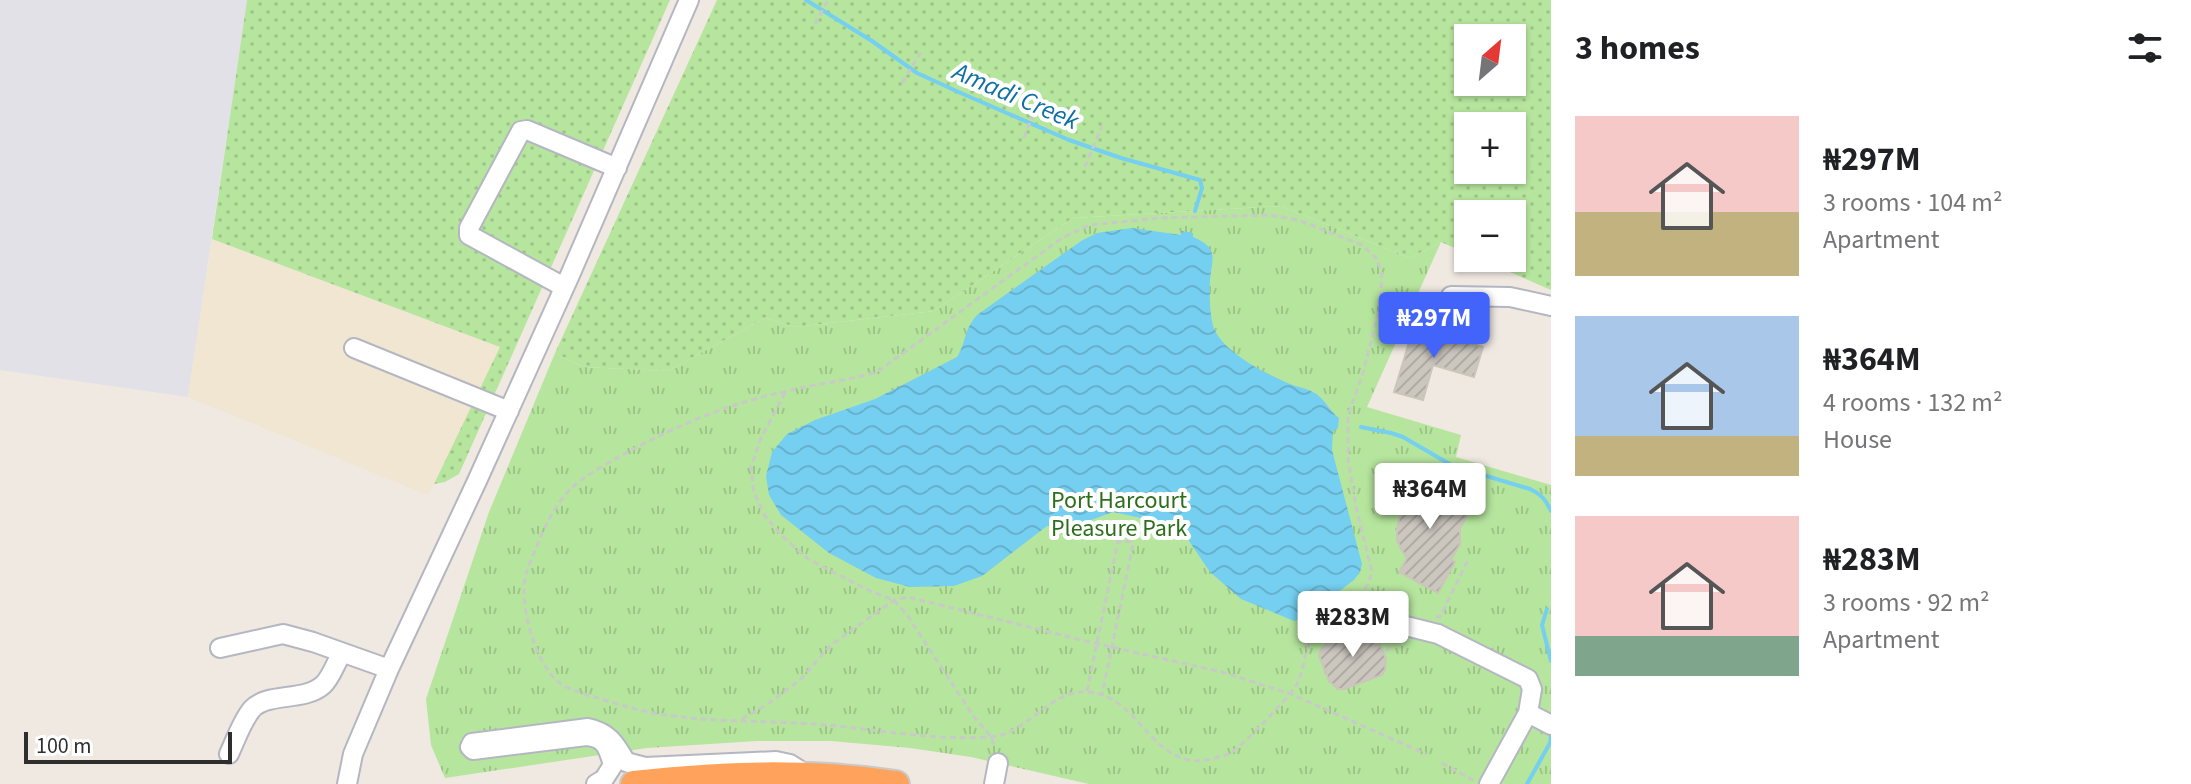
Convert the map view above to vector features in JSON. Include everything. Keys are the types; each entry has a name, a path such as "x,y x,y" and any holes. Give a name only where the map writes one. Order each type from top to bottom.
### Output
{"highway":[{"path":"634,784 746,775 807,775 896,784"}],"street":[{"path":"347,784 353,754 389,669 509,411 689,0"},
{"path":"564,287 469,235 469,228 521,131 527,130 617,168"},
{"path":"1451,296 1510,297 1551,306"},
{"path":"354,348 509,411"},
{"path":"1406,626 1438,634 1528,679 1532,689 1528,713 1489,784"},
{"path":"220,648 283,634 389,669"},
{"path":"229,754 254,706 307,694 324,684 342,653"},
{"path":"1528,713 1551,725"},
{"path":"596,784 604,779 613,765 608,747 596,736 473,750 470,747 472,743 588,728 608,735 626,762 634,766 776,761 790,764 807,775"},
{"path":"994,784 998,763"}],"path":[{"path":"815,24 828,0"},
{"path":"902,83 921,52"},
{"path":"1024,138 1037,103"},
{"path":"1085,167 1102,126"},
{"path":"1270,215 1298,220 1362,245 1377,259 1382,274 1380,306 1363,373 1348,415 1348,459 1372,571 1360,597 1314,633 1299,681 1291,694 1232,752 1195,761 1163,750 1118,703 1087,692 1074,693 1051,704 1012,732 992,738 686,717 643,711 576,691 560,683 548,671 532,637 525,608 525,577 544,527 566,494 600,467 667,431 738,403 877,372 1062,238 1089,225 1159,218 1270,215"},
{"path":"786,391 761,438 751,467 754,492 765,516 808,559 894,600 974,717 992,738 998,763"},
{"path":"1087,692 1118,541 1121,539 1133,544 1102,695"},
{"path":"1386,651 1411,618 1440,617 1469,558"},
{"path":"739,721 801,679 831,645 894,600 908,597 1222,672 1291,694 1426,754"},
{"path":"1360,597 1375,613 1406,626"},
{"path":"1442,763 1479,784"}],"shaded area":[{"path":"0,0 247,0 188,397 0,370"},
{"path":"212,239 501,347 428,495 188,397"}],"green space":[{"path":"247,0 670,0 459,474 445,482 434,484 500,347 212,239"},
{"path":"717,0 1551,0 1551,290 1510,272 1526,272 1526,200 1454,200 1454,248 1441,242 1410,258 1281,206 1073,218 934,311 795,327 765,318 668,371 583,367 555,353"},
{"name":"Port Harcourt Pleasure Park","path":"1281,206 1410,258 1441,242 1367,407 1461,435 1456,457 1551,485 1551,784 1089,784 971,757 831,741 757,741 647,748 445,778 431,745 426,699 489,512 555,353 583,367 668,371 765,318 795,327 934,311 1073,218"}],"water":[{"path":"1132,228 1181,235 1182,231 1193,233 1193,237 1208,246 1212,255 1211,314 1213,327 1221,339 1228,348 1259,369 1317,394 1339,418 1338,428 1333,431 1332,450 1362,564 1354,580 1304,618 1294,621 1241,599 1210,572 1187,538 1150,520 1113,512 1072,527 1047,526 982,576 954,586 910,587 876,578 829,553 781,515 769,495 766,476 772,452 787,434 815,420 875,399 957,357 969,326 977,315 1081,241 1097,233"}],"building":[{"path":"1414,326 1483,347 1474,377 1433,365 1423,400 1394,392"},
{"path":"1405,474 1452,500 1459,487 1477,498 1460,528 1460,544 1451,560 1455,562 1438,593 1399,572 1407,558 1397,540 1397,530 1399,519 1407,508 1391,499"},
{"path":"1365,629 1377,637 1386,659 1385,670 1382,675 1338,689 1329,681 1319,655 1321,649 1328,642"}],"waterway":[{"name":"Amadi Creek","path":"806,0 917,73 1069,140 1200,180 1202,188 1195,211"},
{"name":"Amadi Creek","path":"1361,427 1403,437 1453,466 1530,489 1543,498 1551,511"},
{"name":"Amadi Creek","path":"1547,609 1542,625 1551,661"},
{"name":"Amadi Creek","path":"1527,784 1550,743 1551,735"}]}
